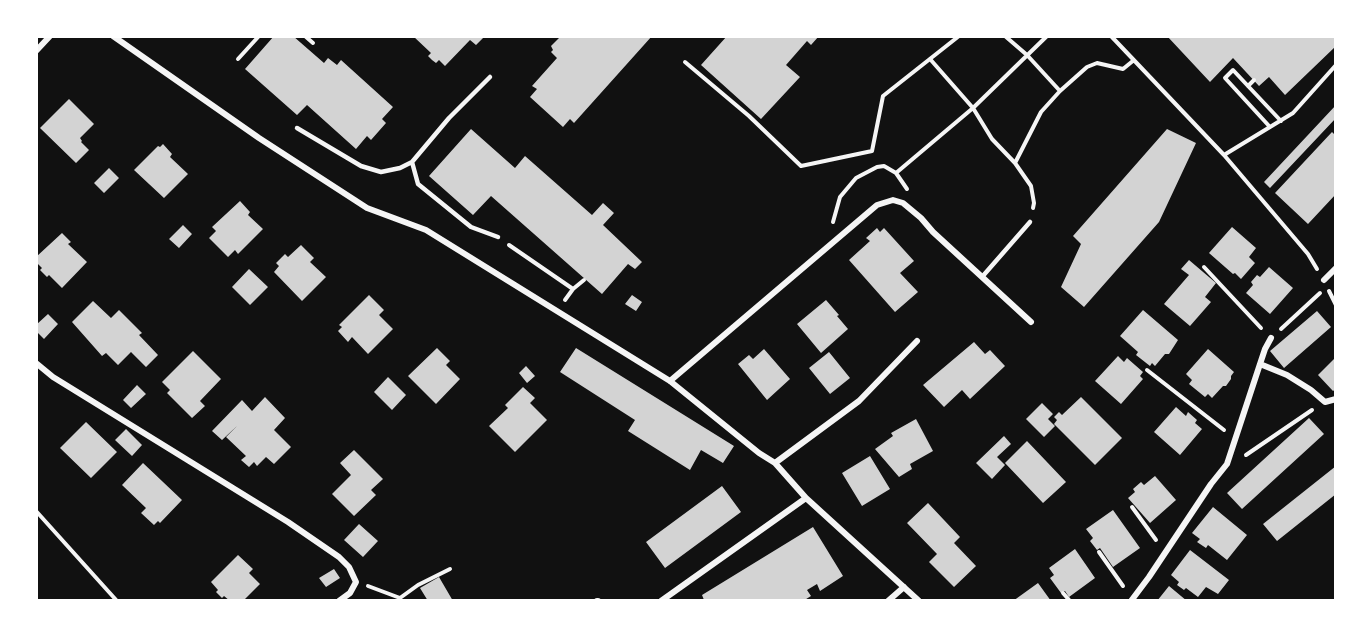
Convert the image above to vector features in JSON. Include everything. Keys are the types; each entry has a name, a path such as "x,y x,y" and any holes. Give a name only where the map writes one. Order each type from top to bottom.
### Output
{"street":[{"path":"36,51 50,36"},
{"path":"112,36 259,138 367,208 426,230 670,381 759,453 775,463 806,498 919,601"},
{"path":"670,381 876,205 893,200 903,203 1031,322"},
{"path":"1324,279 1336,268"},
{"path":"1132,600 1210,484 1227,464 1265,349 1271,338"},
{"path":"775,463 859,401 917,341"},
{"path":"36,363 53,378 288,522 339,557 349,567 356,582 350,593 339,601"},
{"path":"1260,364 1287,375 1325,402 1336,399"},
{"path":"661,601 806,498"},
{"path":"888,601 904,587"}],"lane":[{"path":"297,128 361,166 381,172 400,168 412,162 449,118 490,76"},
{"path":"412,162 418,184 471,227 498,237"},
{"path":"982,278 1030,222"}],"path":[{"path":"238,59 259,36"},
{"path":"305,36 313,43"},
{"path":"685,62 749,116 801,166 872,151 883,96 959,36"},
{"path":"1005,36 1060,91"},
{"path":"896,173 973,108 1047,36"},
{"path":"1111,36 1224,155 1308,254 1324,279"},
{"path":"930,59 973,108 992,139 1015,163 1031,186 1034,203 1030,222"},
{"path":"1015,163 1041,112 1087,67 1097,63 1123,69 1134,60"},
{"path":"1224,155 1293,113 1336,65"},
{"path":"1270,127 1225,78 1233,70 1281,121"},
{"path":"1248,86 1254,80"},
{"path":"498,237 573,290"},
{"path":"1204,267 1271,338 1327,287 1336,305"},
{"path":"558,311 573,290 584,280"},
{"path":"1147,370 1236,440"},
{"path":"1227,464 1252,453 1276,434 1325,402"},
{"path":"1132,507 1166,552"},
{"path":"36,511 117,601"},
{"path":"1099,552 1132,600"},
{"path":"356,582 400,598 418,585 450,569"},
{"path":"1064,593 1070,601"}],"building":[{"path":"274,36 293,36 324,63 328,58 337,65 341,60 393,107 382,119 386,123 371,140 367,136 356,149 307,105 297,115 245,69"},
{"path":"413,36 485,36 476,45 470,40 445,66 439,60 436,63 432,60 428,56 431,53"},
{"path":"556,36 652,36 574,123 570,119 563,127 530,97 537,89 532,86 557,58 551,52 553,50 551,46 559,38"},
{"path":"727,36 819,36 811,45 807,41 786,65 800,77 761,119 701,65"},
{"path":"1167,36 1336,36 1336,46 1285,95 1269,77 1259,86 1233,58 1210,82"},
{"path":"69,99 94,124 80,138 89,150 76,163 40,128"},
{"path":"1336,105 1336,118 1270,188 1264,182"},
{"path":"471,129 515,168 525,156 592,215 603,203 614,213 603,225 642,262 635,269 628,264 602,294 491,196 473,215 429,176"},
{"path":"1167,129 1196,143 1159,222 1084,307 1061,287 1081,244 1073,236"},
{"path":"1332,132 1336,136 1336,194 1308,224 1275,193"},
{"path":"163,144 172,154 170,157 188,174 164,198 134,170 158,146"},
{"path":"109,168 119,178 104,193 94,183"},
{"path":"240,201 250,212 248,215 263,229 238,254 235,250 228,257 209,238 216,231 212,227"},
{"path":"183,225 192,234 179,248 169,239"},
{"path":"1232,227 1256,248 1249,257 1255,263 1241,279 1209,253"},
{"path":"877,228 880,232 884,228 914,261 900,273 918,292 895,312 849,260 870,241 866,238"},
{"path":"62,233 71,242 68,244 87,262 62,288 49,275 47,277 40,270 42,268 36,262 36,257"},
{"path":"301,245 314,258 310,262 326,277 302,301 274,272 279,266 276,263 285,254 288,257"},
{"path":"1189,260 1216,283 1205,297 1211,302 1190,326 1164,304 1189,275 1181,269"},
{"path":"1269,267 1293,288 1270,314 1246,293 1253,285 1251,282 1257,275 1260,277"},
{"path":"249,269 268,287 250,305 232,287"},
{"path":"369,295 384,310 379,315 393,329 368,354 352,337 348,342 338,331 342,327 339,325"},
{"path":"632,295 642,302 636,311 625,304"},
{"path":"826,300 848,329 821,353 797,324"},
{"path":"93,301 111,318 119,310 142,333 139,335 158,355 146,367 131,352 118,365 106,353 102,356 72,322"},
{"path":"1143,310 1178,340 1169,354 1165,354 1155,366 1152,363 1150,366 1136,355 1138,352 1120,336"},
{"path":"1317,311 1331,327 1284,368 1270,351"},
{"path":"48,314 58,324 44,339 36,331 36,325"},
{"path":"974,342 985,354 990,350 1005,366 970,399 962,390 944,407 923,385"},
{"path":"437,348 450,361 446,365 460,379 436,404 408,376"},
{"path":"576,348 734,446 723,463 701,450 690,470 628,431 635,420 560,372"},
{"path":"764,349 790,379 767,400 738,364 749,355 753,359"},
{"path":"1208,349 1234,372 1226,386 1223,386 1212,398 1208,394 1205,397 1189,384 1192,380 1186,374"},
{"path":"193,351 221,379 200,401 205,406 192,418 167,393 170,390 162,382"},
{"path":"829,352 850,378 830,394 809,368"},
{"path":"1118,356 1124,362 1127,358 1143,372 1140,376 1143,379 1121,404 1095,381"},
{"path":"1336,357 1336,389 1333,391 1318,375"},
{"path":"526,366 535,376 527,383 519,373"},
{"path":"388,377 406,395 392,410 374,392"},
{"path":"137,385 146,394 131,408 123,400"},
{"path":"523,387 535,398 530,403 547,420 515,452 489,426 508,408 505,405"},
{"path":"265,397 285,418 274,430 291,447 274,464 266,457 257,466 254,462 249,467 241,460 246,456 226,437 237,426 222,440 212,431 242,400 252,411"},
{"path":"1081,397 1122,438 1095,465 1054,424 1057,420 1054,417 1059,412 1062,415"},
{"path":"1042,403 1053,414 1048,419 1055,426 1044,437 1026,419"},
{"path":"1176,407 1186,416 1188,412 1197,420 1195,423 1202,429 1180,455 1154,432"},
{"path":"1309,418 1324,434 1242,509 1227,493"},
{"path":"916,419 933,451 910,464 912,469 899,477 875,449 893,436 891,433"},
{"path":"86,422 117,452 91,478 60,448"},
{"path":"126,429 142,445 132,456 115,440"},
{"path":"1004,436 1011,444 997,457 1005,465 992,479 976,463"},
{"path":"1027,441 1066,482 1043,503 1005,463"},
{"path":"354,450 383,479 371,490 376,495 354,516 332,494 351,475 340,463"},
{"path":"870,456 890,489 862,506 842,473"},
{"path":"143,463 182,500 160,523 158,521 154,525 141,513 146,508 122,485"},
{"path":"1336,466 1336,494 1277,541 1263,524"},
{"path":"1155,476 1176,500 1150,523 1128,498 1141,482 1144,485"},
{"path":"722,486 741,512 665,568 646,542"},
{"path":"928,503 960,537 954,543 976,566 954,587 929,562 937,554 907,523"},
{"path":"1213,507 1247,535 1227,560 1208,545 1206,548 1197,542 1200,539 1192,533"},
{"path":"1113,510 1140,548 1113,567 1100,548 1097,550 1090,541 1093,538 1086,529"},
{"path":"359,524 378,541 363,557 344,540"},
{"path":"813,527 843,576 820,591 817,584 807,590 811,596 803,601 702,601 704,600 702,595"},
{"path":"1075,549 1095,578 1069,597 1065,591 1061,593 1050,578 1054,575 1049,568"},
{"path":"1190,550 1229,580 1218,594 1206,587 1198,597 1186,588 1184,590 1177,585 1179,582 1171,575"},
{"path":"238,555 253,569 249,573 260,584 243,601 230,601 224,596 222,598 216,592 218,590 211,582"},
{"path":"334,569 340,578 326,587 319,578"},
{"path":"439,577 453,601 428,601 420,588"},
{"path":"1038,583 1051,601 1013,601"},
{"path":"1169,586 1187,601 1157,601"}]}
